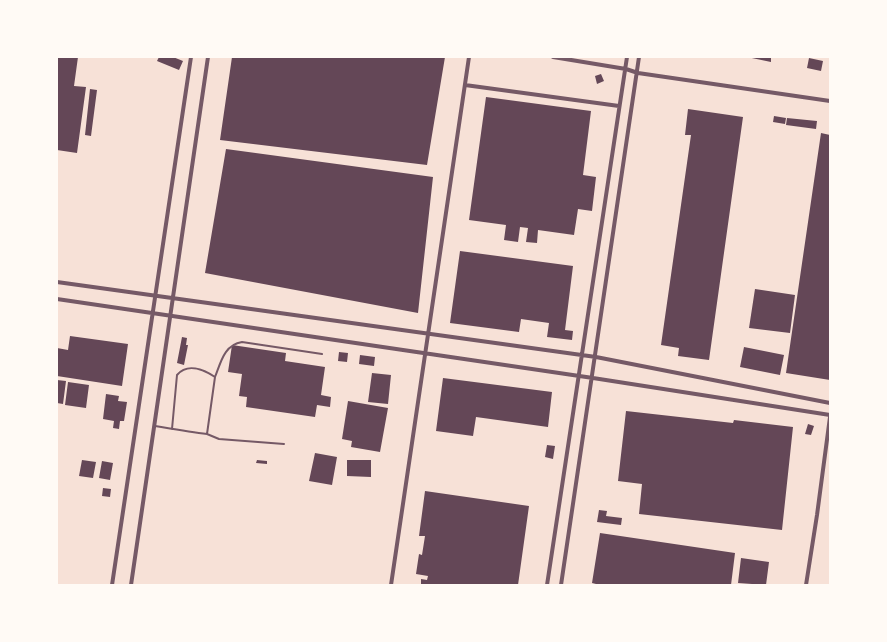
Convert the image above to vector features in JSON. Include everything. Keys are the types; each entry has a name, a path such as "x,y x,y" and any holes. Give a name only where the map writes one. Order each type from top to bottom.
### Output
{"street":[{"path":"112,585 191,57"},
{"path":"131,585 208,57"},
{"path":"391,585 469,57"},
{"path":"553,57 638,73 830,101"},
{"path":"547,585 627,57"},
{"path":"561,585 639,57"},
{"path":"465,85 619,106"},
{"path":"57,282 596,357 830,403"},
{"path":"57,300 593,378 830,416 806,585"}],"lane":[{"path":"207,434 215,377 229,346 243,342 322,354"},
{"path":"172,429 179,372 186,368 197,369 215,377"},
{"path":"154,426 207,434 219,439 284,444"}],"building":[{"path":"57,57 78,57 74,86 86,87 77,153 57,150"},
{"path":"159,57 173,57 183,61 179,70 157,61"},
{"path":"232,57 445,57 427,165 220,140"},
{"path":"747,57 771,57 771,62"},
{"path":"809,58 823,61 821,71 807,68"},
{"path":"601,74 604,81 597,84 595,76"},
{"path":"90,89 97,90 91,136 85,135"},
{"path":"486,97 591,111 583,175 596,177 592,211 578,209 574,235 538,230 537,243 526,242 528,228 520,227 518,242 504,240 506,225 469,220"},
{"path":"688,109 743,117 709,360 678,356 679,348 661,345 691,135 685,135"},
{"path":"774,116 786,118 785,124 773,122"},
{"path":"787,118 817,121 816,129 786,125"},
{"path":"821,133 830,135 830,380 786,373"},
{"path":"226,149 433,177 418,313 205,273"},
{"path":"460,251 573,266 565,330 573,331 572,340 547,337 549,323 521,319 519,332 450,323"},
{"path":"755,289 795,295 790,333 749,328"},
{"path":"70,336 128,344 122,386 57,376 57,348 68,350"},
{"path":"182,337 187,338 186,345 188,345 184,365 177,363"},
{"path":"232,345 286,353 285,361 325,367 321,395 331,397 330,407 317,405 315,417 246,407 247,397 239,396 242,374 228,372"},
{"path":"744,347 784,355 780,375 740,367"},
{"path":"339,352 348,353 347,362 338,361"},
{"path":"360,355 375,357 374,366 359,364"},
{"path":"372,373 391,375 388,404 368,402"},
{"path":"443,378 552,392 548,427 476,417 473,436 436,431"},
{"path":"57,380 66,381 63,404 57,403"},
{"path":"68,382 89,385 86,408 65,405"},
{"path":"106,394 119,396 118,401 127,402 124,421 120,421 119,429 113,428 114,421 103,419"},
{"path":"348,401 388,408 380,452 351,447 352,441 342,439"},
{"path":"626,411 793,427 782,530 639,514 642,484 618,481"},
{"path":"808,424 814,426 811,435 805,434"},
{"path":"547,445 555,446 553,459 545,457"},
{"path":"315,453 337,457 332,485 309,481"},
{"path":"82,460 96,462 93,478 79,476"},
{"path":"257,460 267,461 267,464 256,463"},
{"path":"347,460 371,460 371,477 347,476"},
{"path":"102,461 113,463 110,480 99,478"},
{"path":"103,488 111,489 110,497 102,496"},
{"path":"425,491 529,506 518,585 421,585 421,579 427,580 428,576 416,574 425,536 419,536"},
{"path":"599,510 607,511 606,516 622,518 621,525 597,522"},
{"path":"600,533 735,553 731,585 600,585 592,583"},
{"path":"741,558 769,562 766,585 738,583"}]}
